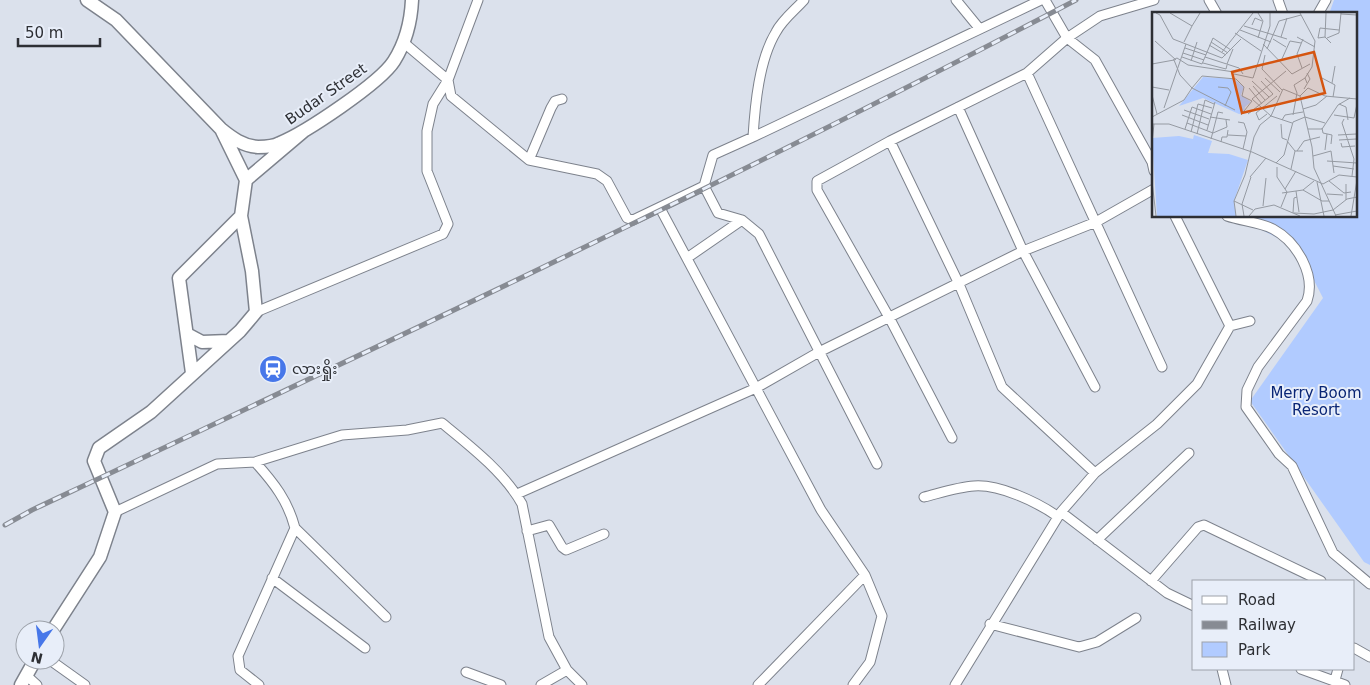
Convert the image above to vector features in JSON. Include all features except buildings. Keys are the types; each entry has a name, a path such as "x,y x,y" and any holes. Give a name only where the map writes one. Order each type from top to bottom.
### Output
{"street":[{"path":"87,0 116,20 221,129 246,180 241,216 252,271 256,312"},
{"name":"Budar Street","path":"221,129 238,142 258,146 279,144 304,130 372,84 394,62 410,24 412,0"},
{"path":"59,620 100,557 115,512 94,461 99,448 151,412 192,373 230,341 256,312 443,234 448,224 427,171 427,131 434,104 448,80 478,0"},
{"path":"752,137 755,100 762,68 776,32 804,0"},
{"path":"956,0 979,28"},
{"path":"877,464 759,234 742,220 718,213 704,186 713,155 1041,0"},
{"path":"1045,0 1067,38 1096,60 1152,162"},
{"path":"952,438 890,319 817,190 817,181 890,141 1027,73 1067,38 1100,16 1154,0"},
{"path":"1209,0 1216,12"},
{"path":"1278,0 1282,12"},
{"path":"1319,12 1326,0"},
{"path":"403,42 448,80 451,96 530,160 597,174 607,182 627,218 633,220 704,186"},
{"path":"1027,73 1162,367"},
{"path":"530,160 551,108 555,101 562,99"},
{"path":"958,107 1024,251 1095,387"},
{"path":"246,180 304,130"},
{"path":"890,141 959,284 1002,387 1095,472"},
{"path":"517,494 756,388 819,352 890,319 1024,251 1096,222 1152,189"},
{"path":"660,208 821,510 865,575 882,616 870,662 853,685"},
{"path":"192,373 179,278 241,216"},
{"path":"1176,218 1230,326"},
{"path":"1234,218 1272,228 1284,237 1308,270 1311,290 1308,301 1258,367 1246,390 1246,406 1279,454 1292,466 1333,553 1370,584"},
{"path":"687,258 742,220"},
{"path":"955,685 990,624 1059,514 1095,472 1157,424 1197,384 1230,326 1250,321"},
{"path":"187,334 202,342 230,341"},
{"path":"115,512 217,464 256,462 342,435 407,430 442,423 478,454 517,494 522,504 549,637 567,670 582,685"},
{"path":"1097,540 1189,453"},
{"path":"256,462 275,483 289,508 295,528 386,616"},
{"path":"924,497 975,486 992,488 1038,503 1059,514 1097,540 1167,594 1192,605"},
{"path":"527,532 549,525 562,548 566,550 604,534"},
{"path":"1150,581 1198,527 1204,525 1319,580"},
{"path":"259,685 240,670 238,656 295,528"},
{"path":"758,685 865,575"},
{"path":"272,578 365,648"},
{"path":"990,624 1079,647 1097,642 1136,618"},
{"path":"1355,649 1370,657"},
{"path":"64,670 85,685"},
{"path":"541,685 567,670"},
{"path":"1222,670 1226,685"},
{"path":"1304,670 1346,685"},
{"path":"1335,680 1338,670"},
{"path":"466,672 501,685"},
{"path":"23,680 37,685"}],"green space":[{"name":"Merry Boom Resort","path":"1334,0 1370,0 1370,565 1364,562 1250,401 1323,298 1298,249 1240,218 1358,218 1358,12 1330,12"}],"railway":[{"path":"5,525 32,510 557,261 947,67 1076,0"}],"place":[{"name":"လားရှိုး","path":"273,369"}]}
